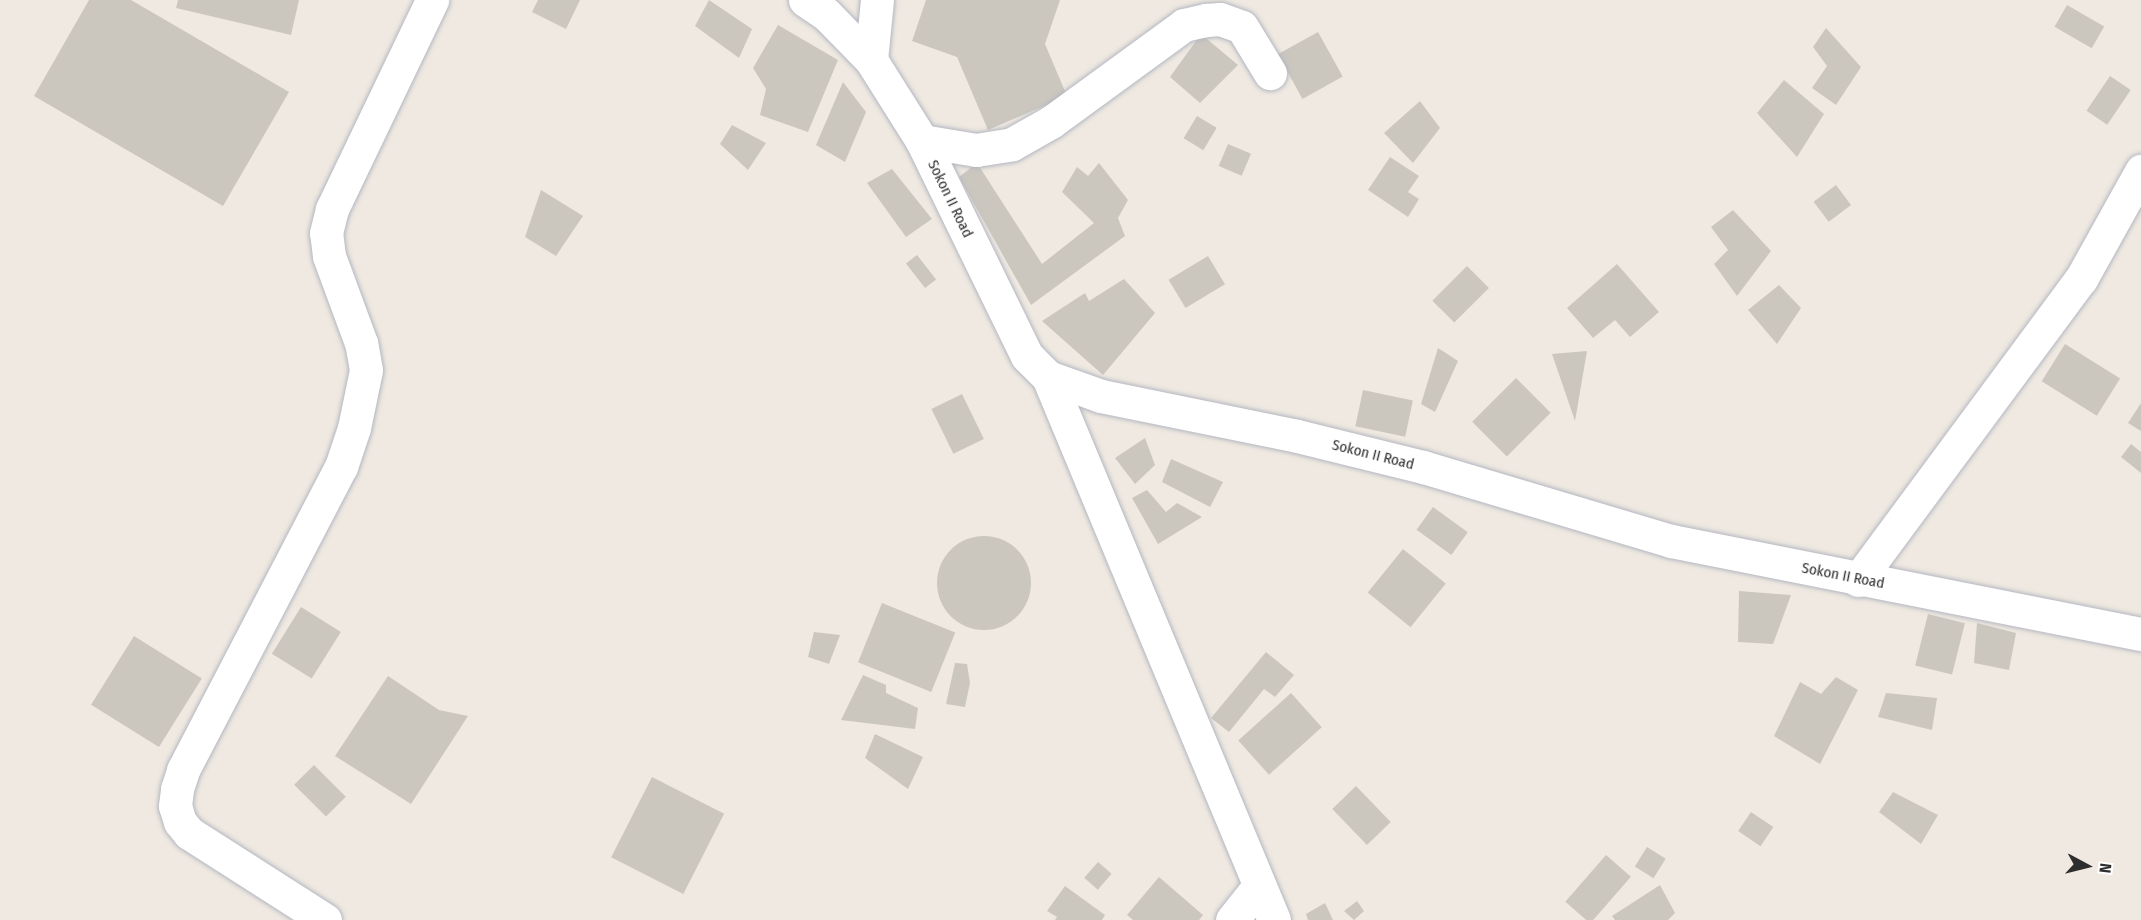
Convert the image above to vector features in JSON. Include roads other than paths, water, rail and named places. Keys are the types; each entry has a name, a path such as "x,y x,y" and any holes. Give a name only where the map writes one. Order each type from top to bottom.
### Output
{"street":[{"path":"316,918 189,833 180,822 175,806 177,789 183,770 340,467 354,428 366,370 361,344 329,256 326,233 332,209 432,0"},
{"name":"Sokon II Road","path":"805,0 826,14 871,60 922,141 1027,356 1048,377 1101,396 1297,436 1424,467 1671,542 2141,634"},
{"path":"871,60 877,0"},
{"path":"922,141 976,150 1012,144 1051,122 1184,25 1206,20 1220,19 1242,27 1270,73"},
{"path":"1858,580 2081,279 2141,171"},
{"path":"1048,377 1274,920"},
{"path":"1232,920 1259,886"}]}
